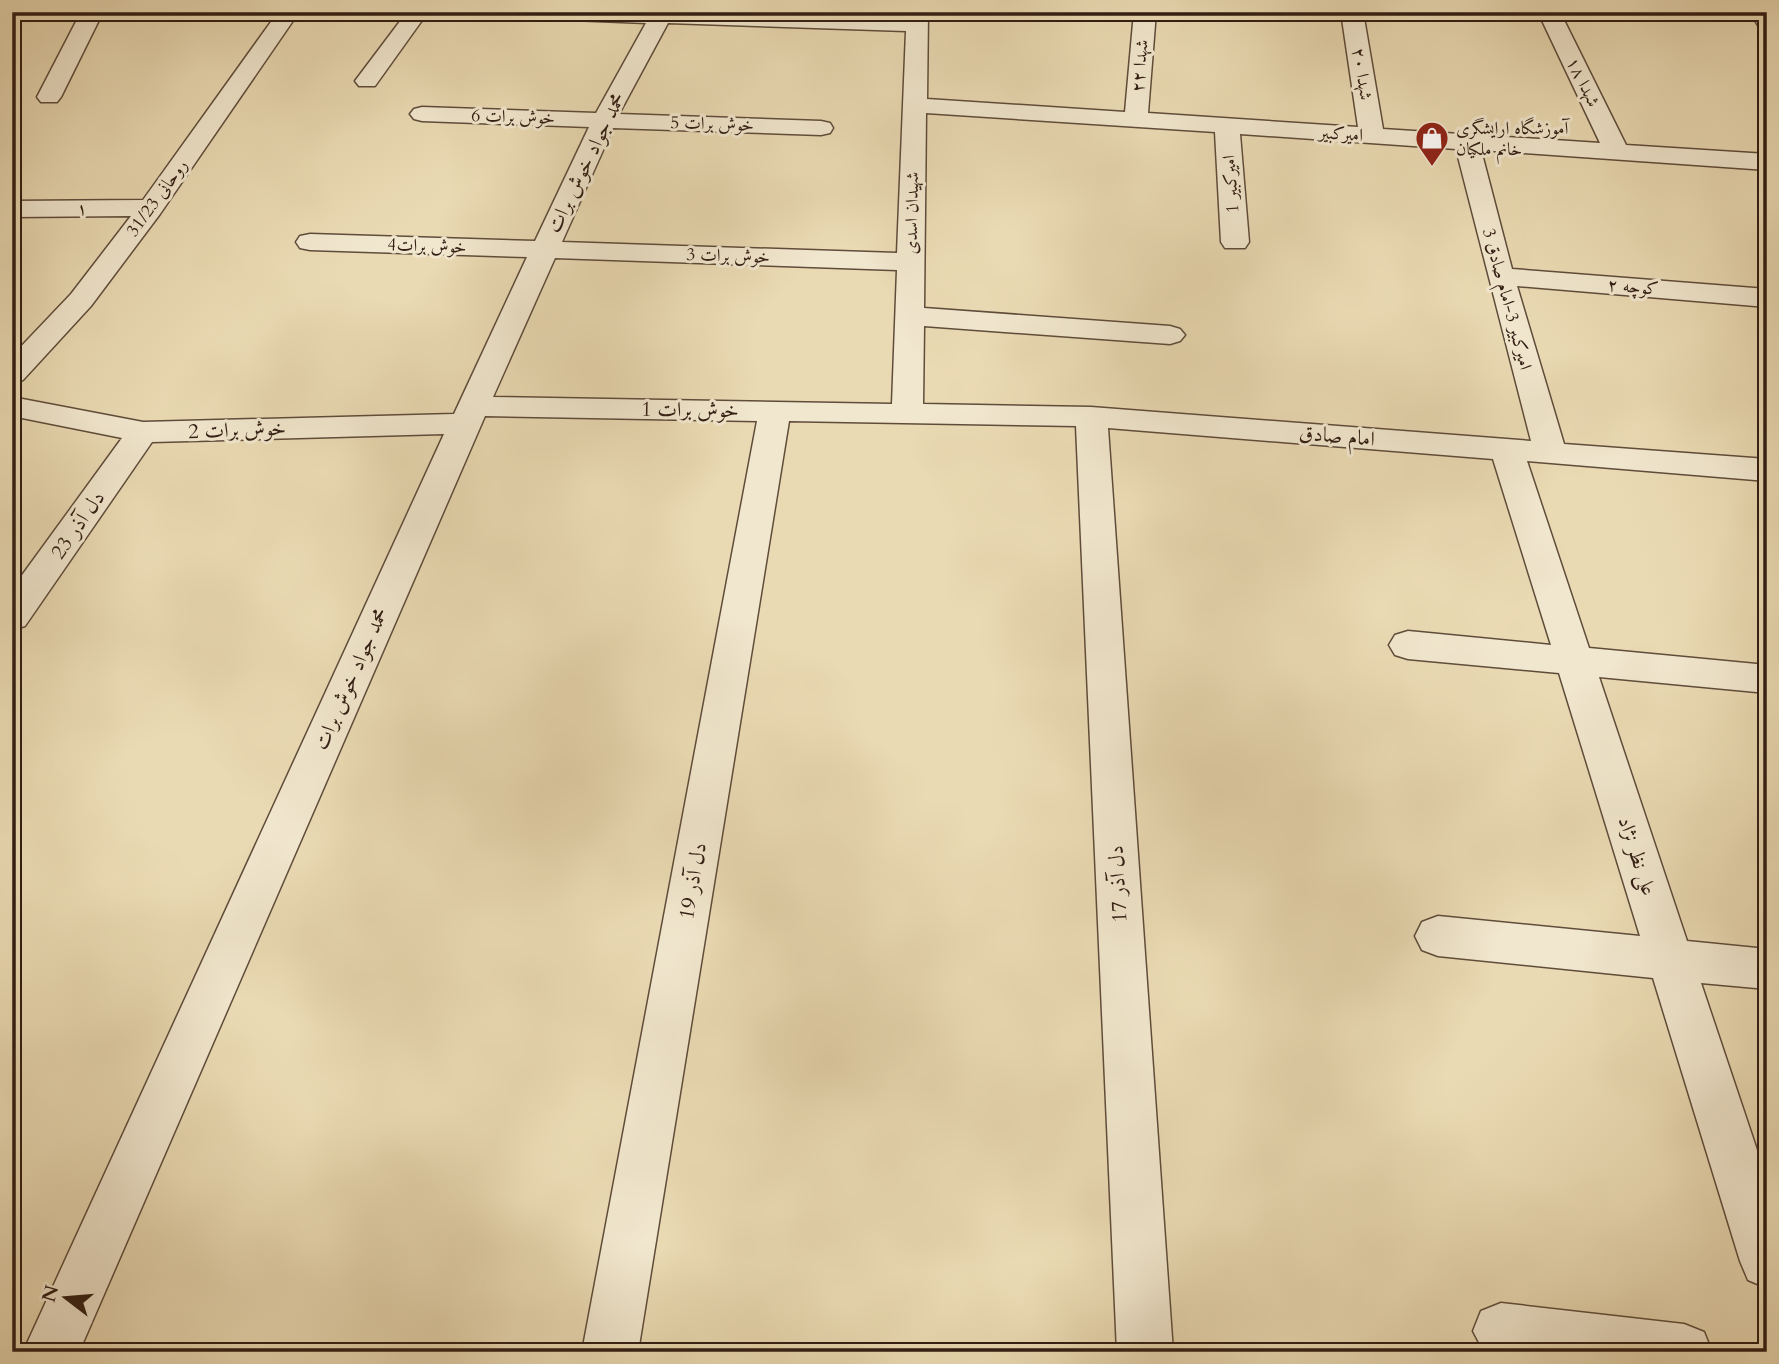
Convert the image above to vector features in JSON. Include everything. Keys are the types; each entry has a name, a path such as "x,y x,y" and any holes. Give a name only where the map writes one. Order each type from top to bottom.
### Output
{"street":[{"path":"49,97 92,12"},
{"name":"روحانی 31/23","path":"12,374 81,300 151,208 289,12"},
{"path":"368,81 418,12"},
{"path":"522,12 917,19"},
{"name":"شهدا ۲۲","path":"1136,120 1144,12"},
{"name":"شهدا ۲۰","path":"1352,12 1372,136"},
{"name":"شهدا ۱۸","path":"1549,12 1616,152"},
{"path":"1760,12 1767,22"},
{"name":"محمد جواد خوش برات","path":"51,1352 544,250 604,120 662,15"},
{"name":"شهیدان اسدی","path":"907,414 917,19"},
{"name":"امیرکبیر","path":"915,105 1767,162"},
{"name":"خوش برات 6","path":"422,114 604,120"},
{"name":"خوش برات 5","path":"604,120 821,128"},
{"name":"امیرکبیر 1","path":"1227,127 1235,242"},
{"name":"امیرکبیر 3-امام صادق 3","path":"1467,143 1500,276 1550,453"},
{"name":"۱","path":"12,209 151,208"},
{"name":"خوش برات4","path":"310,242 544,250"},
{"name":"خوش برات 3","path":"544,250 911,262"},
{"name":"کوچه ۲","path":"1500,276 1767,298"},
{"path":"910,316 1170,335"},
{"name":"خوش برات 2","path":"12,407 143,432 469,415"},
{"name":"خوش برات 1","path":"469,415 775,411 907,414"},
{"name":"دل آذر 19","path":"610,1352 775,411"},
{"name":"امام صادق","path":"907,414 1091,417 1767,470"},
{"name":"دل آذر 17","path":"1091,417 1145,1352"},
{"name":"دل آذر 23","path":"12,617 143,432"},
{"name":"علی نظر نژاد","path":"1507,450 1767,1261"},
{"path":"1408,645 1767,679"},
{"path":"1438,936 1767,969"},
{"path":"1501,1331 1684,1352"}],"place":[{"name":"آموزشگاه ارایشگری خانم ملکیان","path":"1432,168"}]}
